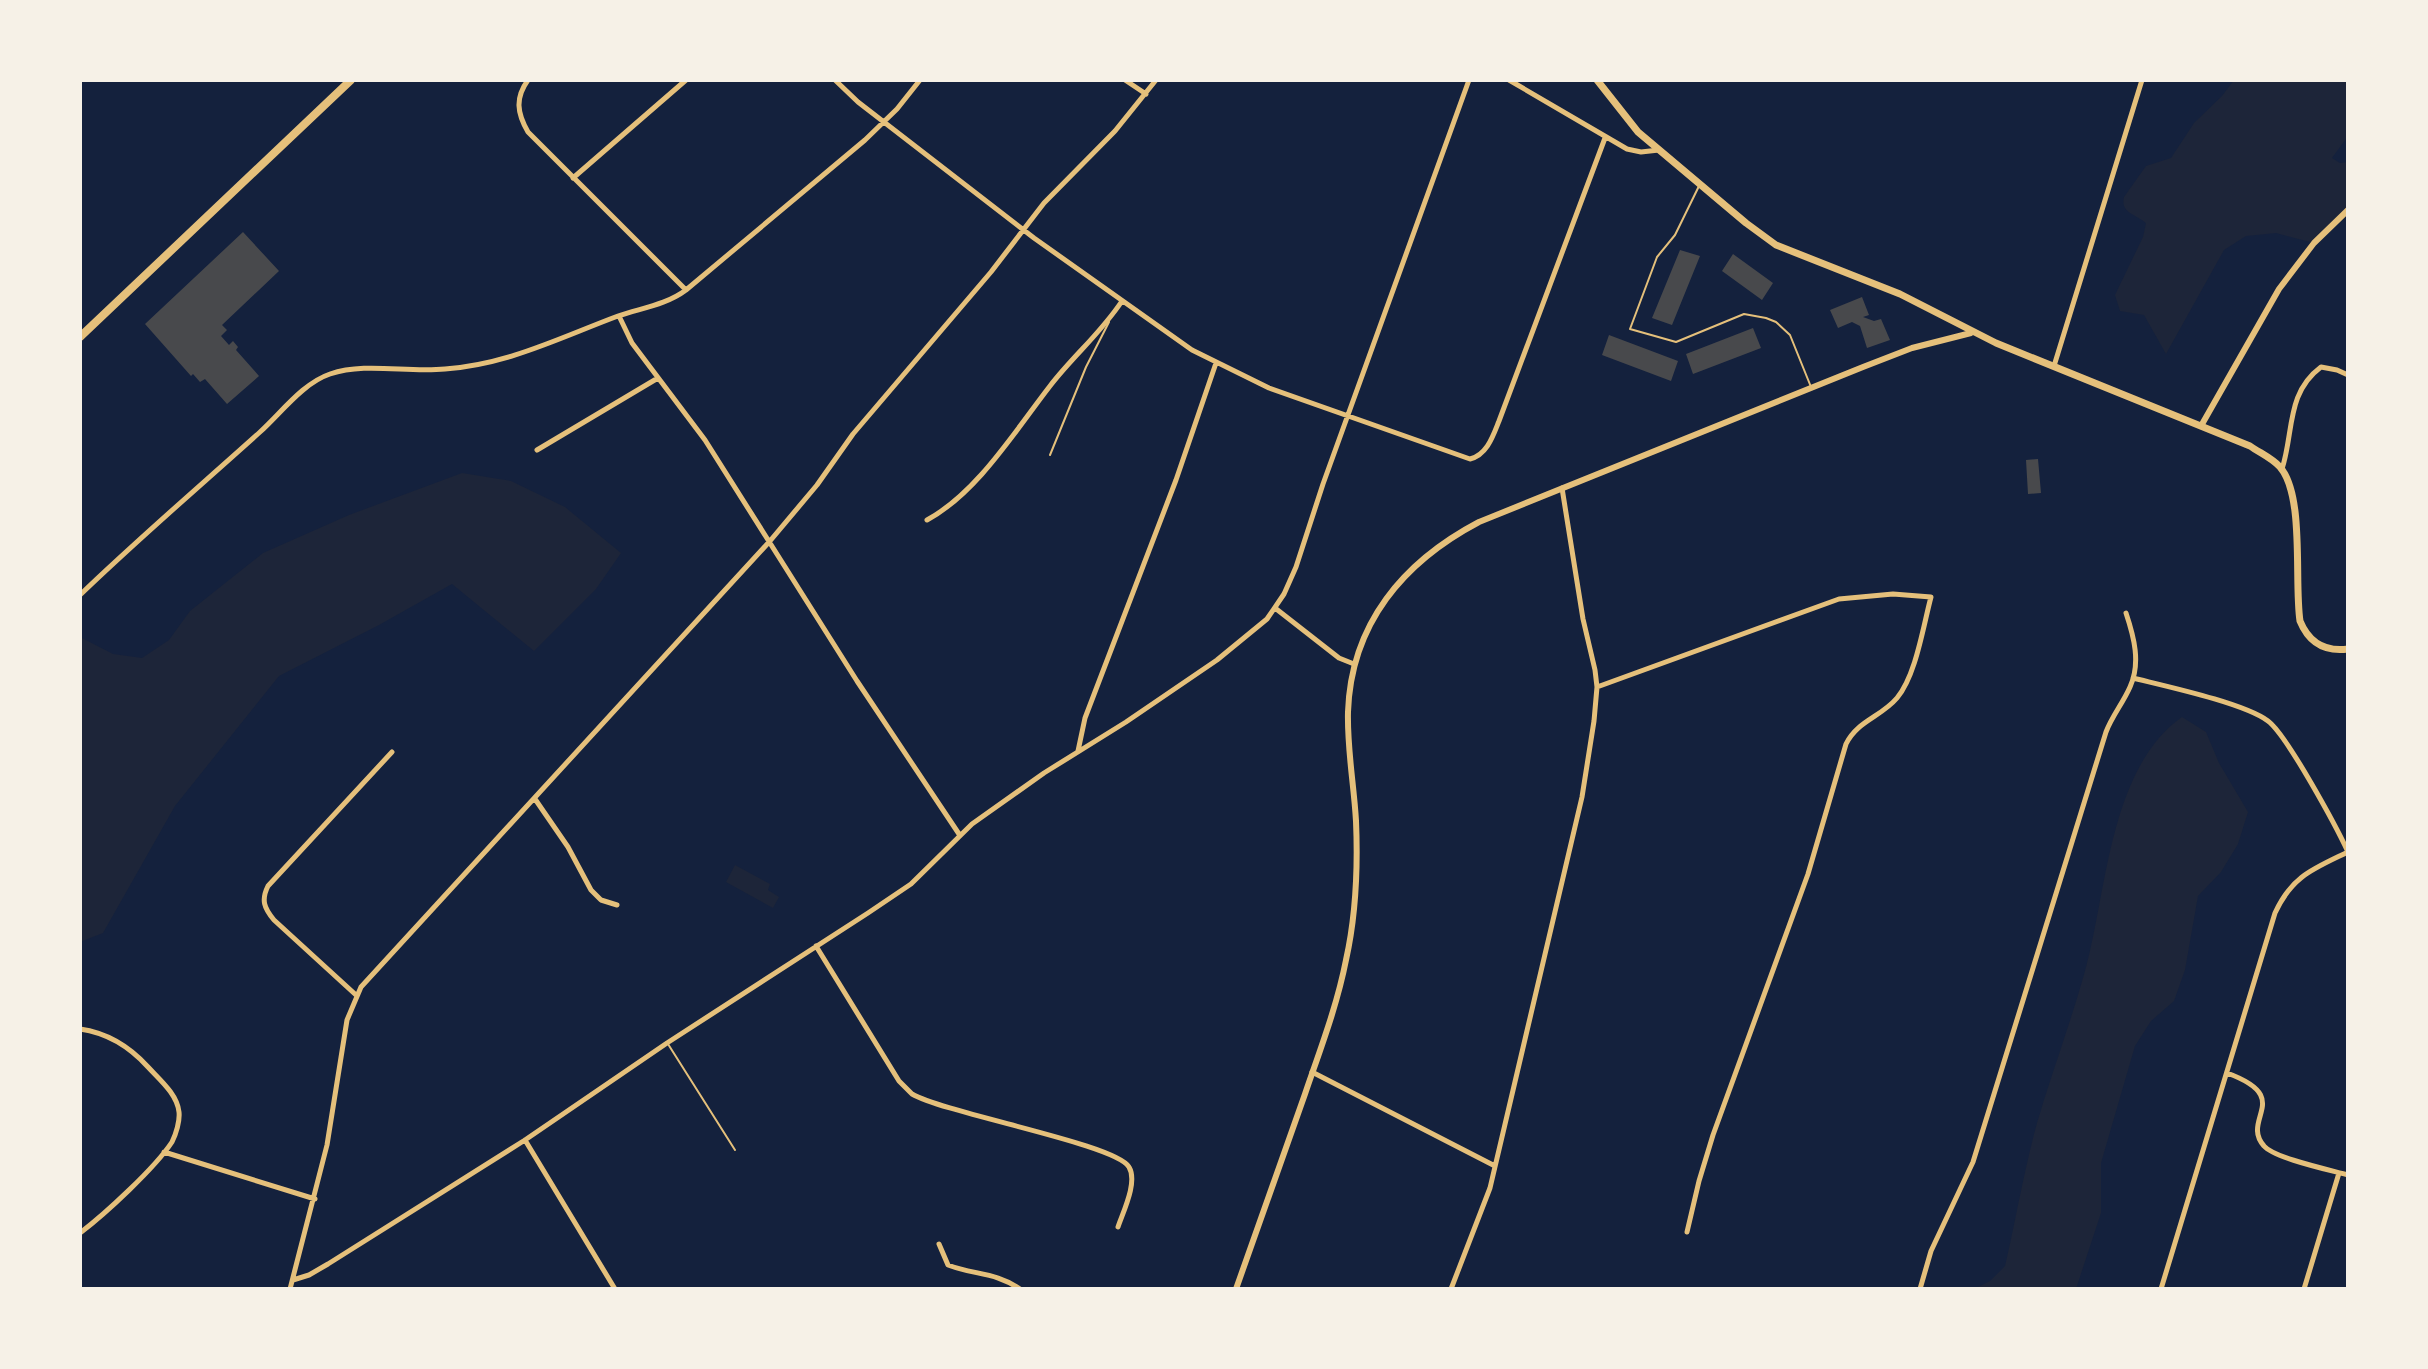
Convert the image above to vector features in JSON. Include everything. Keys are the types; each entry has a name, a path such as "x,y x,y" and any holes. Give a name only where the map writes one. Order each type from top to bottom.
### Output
{"main road":[{"path":"80,337 351,80"},
{"path":"1597,80 1622,113 1659,150 1776,245 1900,294 1971,333 2250,446 2282,469 2292,492 2295,511 2300,621 2310,639 2321,647 2348,649"}],"street":[{"path":"528,80 520,93 518,109 528,132 686,290"},
{"path":"573,178 686,80"},
{"path":"835,80 883,122 1166,334 1216,363 1269,388 1464,459 1476,459 1486,448 1499,421 1605,138"},
{"path":"80,595 318,379 351,369 433,370 489,362 544,347 619,316 671,300 883,122 920,80"},
{"path":"1125,80 1146,94"},
{"path":"290,1289 315,1199 334,1113 345,1032 356,995 370,976 770,541 817,485 853,434 954,317 1044,203 1115,131 1156,80"},
{"path":"293,1280 328,1264 525,1140 911,884 959,834 1257,629 1275,608 1296,567 1469,80"},
{"path":"1509,80 1632,151 1659,150"},
{"path":"2054,366 2142,80"},
{"path":"2201,426 2279,289 2314,243 2348,210"},
{"path":"927,520 955,502 1122,301"},
{"path":"619,316 626,334 705,440 857,681 959,834"},
{"path":"1236,1289 1338,995 1353,927 1357,860 1348,713 1354,664 1382,604 1404,575 1422,558 1468,528 1561,488 1912,348 1971,333"},
{"path":"1078,752 1085,718 1176,480 1216,363"},
{"path":"2282,469 2292,409 2308,376 2321,367 2348,375"},
{"path":"537,450 658,378"},
{"path":"1451,1289 1482,1212 1495,1166 1582,797 1597,687 1561,488"},
{"path":"1597,687 1839,599 1883,594 1931,597 1904,686 1889,707 1856,728 1846,744 1812,863 1713,1135 1687,1232"},
{"path":"1275,608 1339,658 1354,664"},
{"path":"1920,1289 1931,1251 1973,1162 2106,732 2133,678 2136,650 2126,613"},
{"path":"2133,678 2242,709 2269,722 2287,746 2348,852 2302,876 2282,897 2268,934 2161,1289"},
{"path":"356,995 274,920 264,906 264,894 392,752"},
{"path":"535,799 568,847 591,890 601,900 617,905"},
{"path":"816,946 892,1070 912,1094 1037,1131 1128,1164 1132,1174 1130,1188 1118,1227"},
{"path":"80,1029 124,1045 142,1060 170,1092 179,1119 174,1137 164,1152 80,1233"},
{"path":"1312,1072 1495,1166"},
{"path":"2227,1073 2249,1082 2261,1092 2263,1108 2258,1134 2265,1147 2277,1154 2348,1175"},
{"path":"525,1140 615,1289"},
{"path":"164,1152 315,1199"},
{"path":"2304,1289 2339,1173"},
{"path":"939,1244 948,1265 962,1271 996,1275 1020,1289"}],"lane":[{"path":"1700,185 1675,235 1657,257 1630,329 1676,342 1744,314 1766,318 1776,322 1790,335 1811,388"},
{"path":"1050,455 1082,376 1111,317"},
{"path":"667,1043 735,1150"}],"shaded area":[{"path":"2234,80 2348,80 2348,136 2332,158 2340,163 2348,162 2348,210 2314,243 2276,233 2246,236 2224,250 2166,354 2144,315 2120,311 2115,295 2143,237 2146,223 2124,207 2124,197 2146,166 2171,158 2194,123"},
{"path":"462,473 511,481 565,507 621,553 596,589 534,651 452,584 279,676 175,806 103,933 80,942 80,637 113,654 142,658 169,640 190,611 263,553 349,515"},
{"path":"2182,717 2206,732 2219,763 2248,812 2238,844 2221,872 2198,896 2185,970 2174,1001 2151,1021 2135,1046 2101,1163 2101,1213 2076,1289 1974,1289 1990,1281 2005,1266 2032,1141 2083,978 2113,837 2124,802 2138,769 2157,740"},
{"path":"735,865 770,884 768,890 779,897 773,908 726,882"}],"building":[{"path":"243,232 279,271 222,325 227,330 221,336 229,345 233,341 238,347 236,350 259,376 227,404 205,379 200,382 193,374 191,376 145,324"},
{"path":"1680,250 1700,256 1672,325 1652,318"},
{"path":"1733,254 1773,283 1762,300 1722,271"},
{"path":"1862,297 1869,315 1863,317 1874,321 1881,319 1890,340 1867,348 1860,326 1852,322 1838,328 1830,310"},
{"path":"1753,328 1761,348 1693,374 1686,354"},
{"path":"1609,335 1678,361 1671,381 1602,355"},
{"path":"2038,459 2041,493 2028,494 2026,460"}]}
